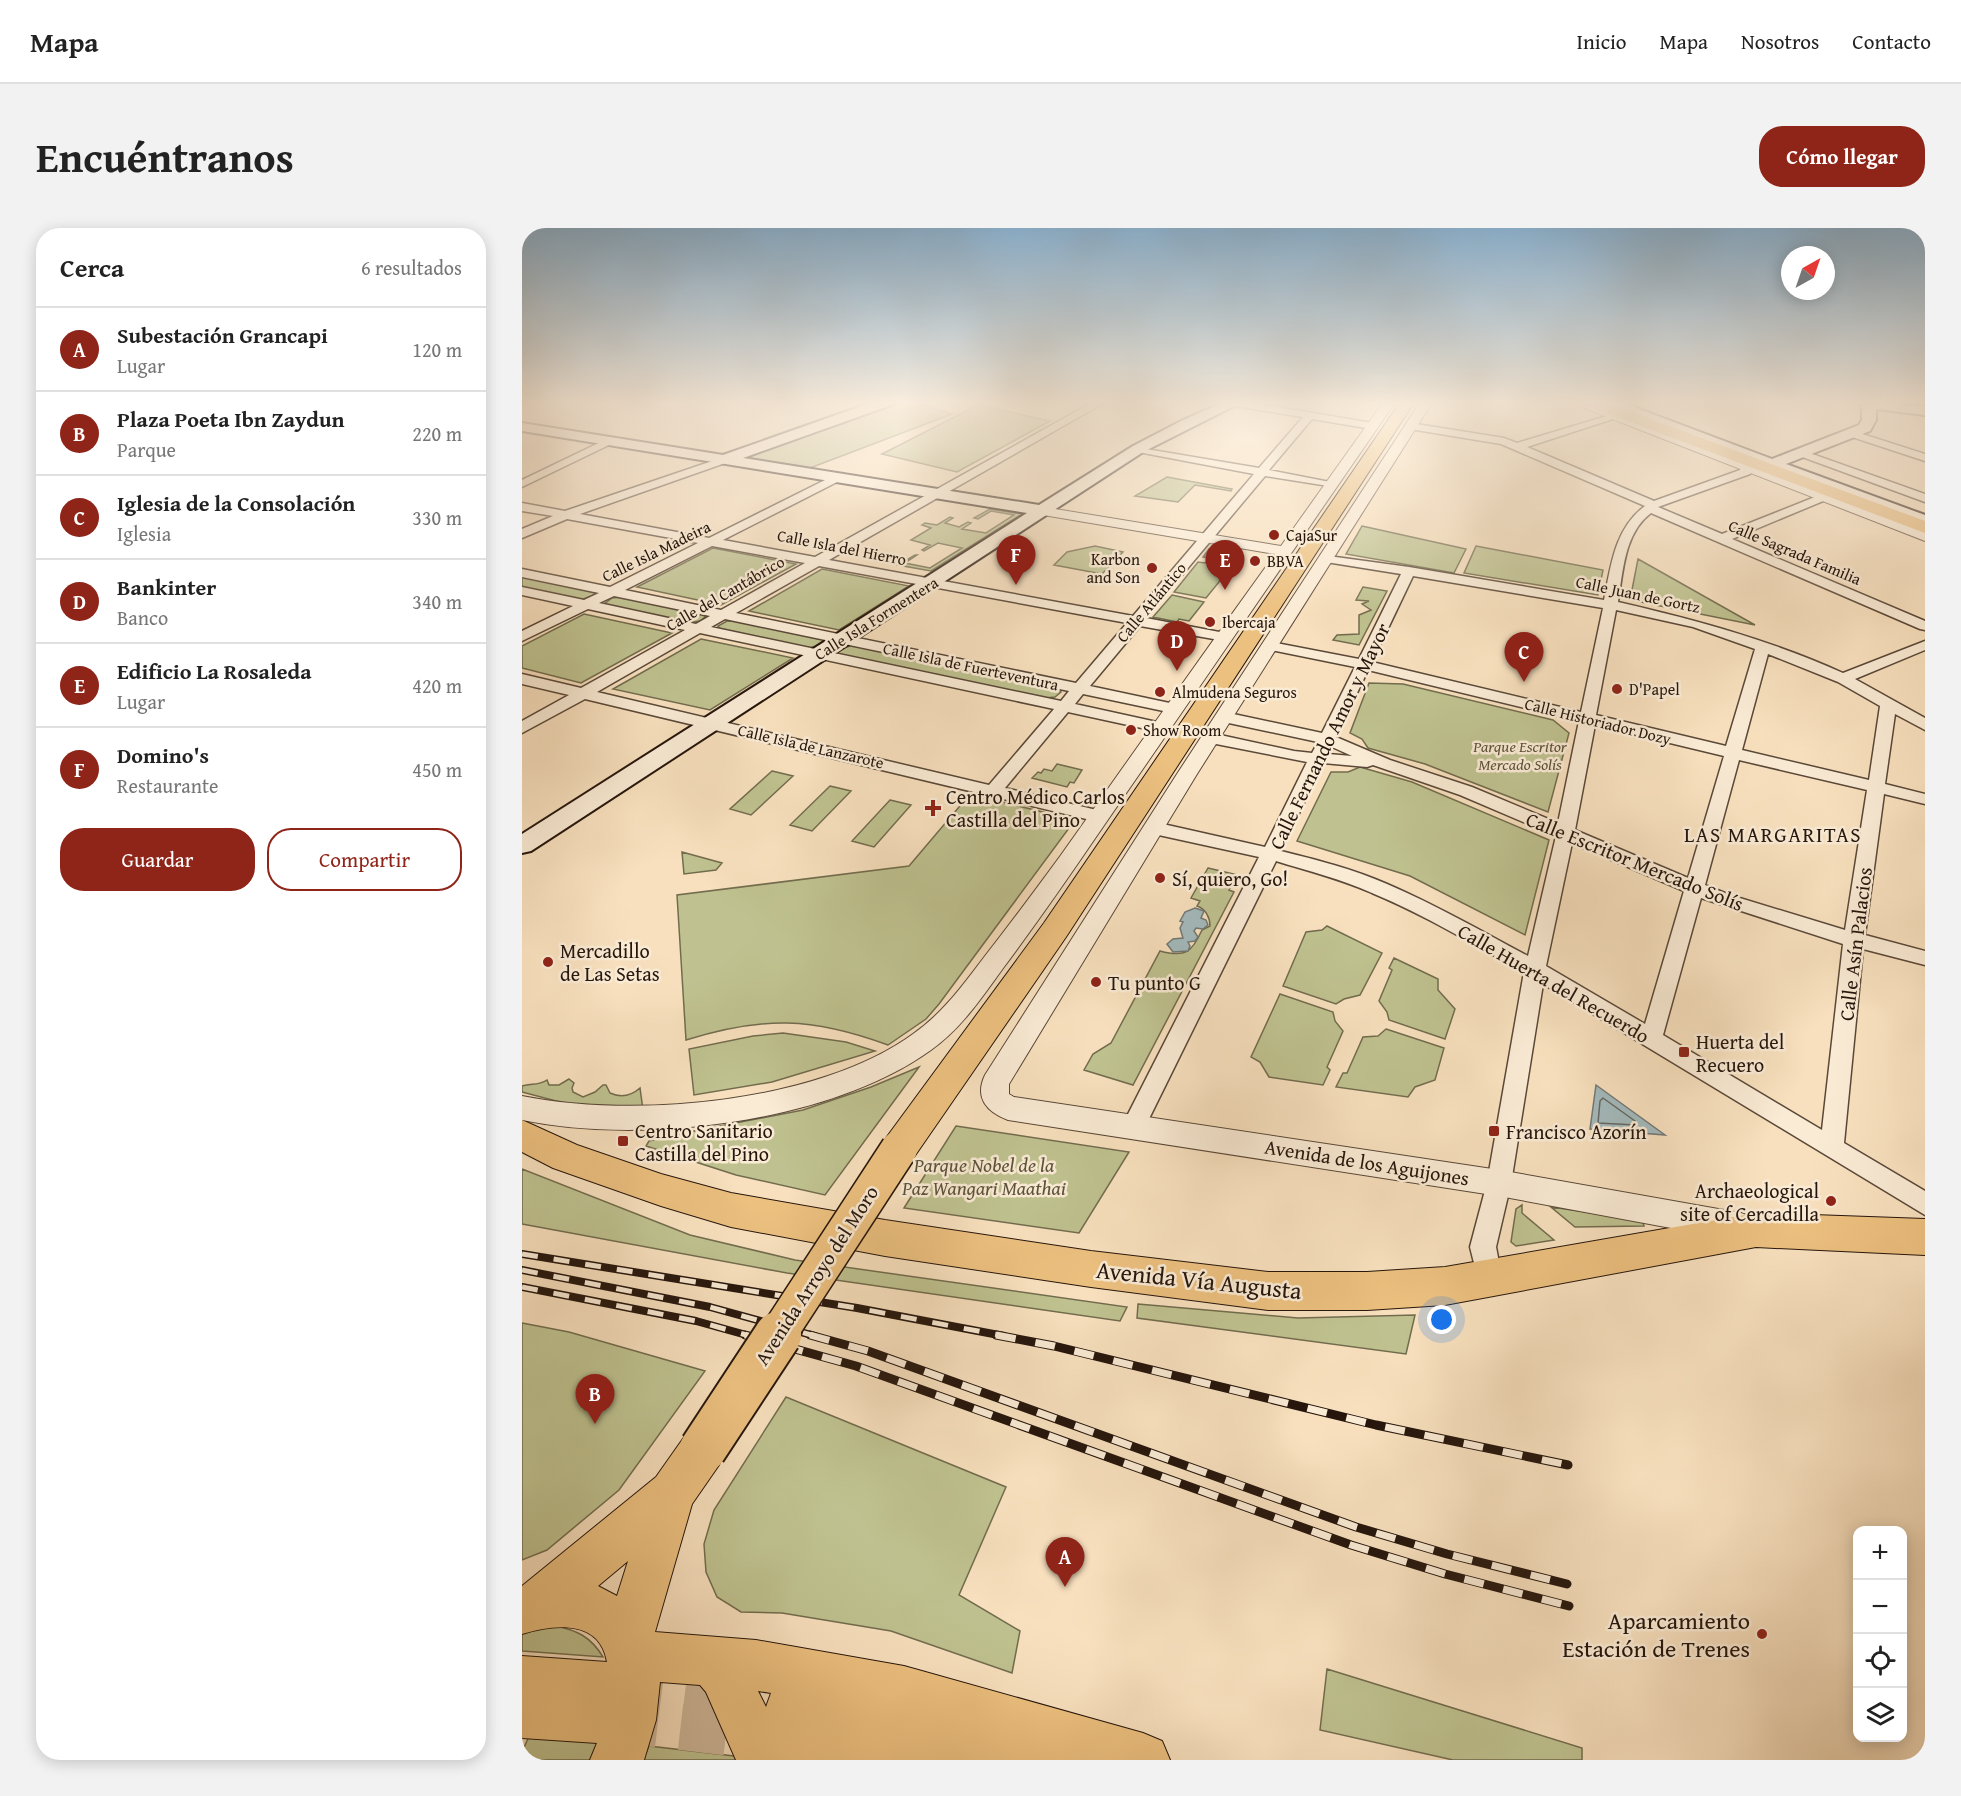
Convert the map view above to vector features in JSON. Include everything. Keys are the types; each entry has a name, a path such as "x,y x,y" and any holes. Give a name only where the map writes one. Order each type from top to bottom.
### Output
{"main road":[{"path":"802,472 1043,512"},
{"name":"Calle Isla Formentera","path":"522,844 1103,472"},
{"name":"Avenida Arroyo del Moro","path":"531,1607 672,1493 899,1149 1067,912 1154,782 1240,671 1258,607 1348,472"},
{"path":"1773,472 1925,527"},
{"path":"1777,472 1815,487 1925,520"},
{"name":"Avenida Vía Augusta","path":"522,1135 576,1161 661,1190 731,1210 885,1238 1080,1268 1268,1291 1366,1291 1445,1286 1756,1230 1925,1237"},
{"name":"Avenida Arroyo del Moro","path":"616,1693 672,1493"},
{"path":"531,1607 569,1602 594,1609 614,1622 616,1693"},
{"path":"712,1660 785,1737 886,1760"},
{"path":"522,1712 616,1693 712,1660 756,1665 904,1692 1143,1760"},
{"path":"522,1680 616,1693"},
{"path":"785,1737 969,1745 1026,1760"}],"street":[{"path":"522,484 545,472"},
{"path":"522,534 566,515 688,472"},
{"name":"Calle del Cantábrico","path":"522,728 974,472"},
{"name":"Calle Atlántico","path":"994,790 1260,472"},
{"path":"1263,472 1331,485"},
{"name":"Avenida Arroyo del Moro","path":"522,1108 577,1117 679,1117 769,1103 857,1077 903,1055 940,1029 954,1015 1033,911 1173,708 1225,637 1258,607 1285,551 1342,472"},
{"name":"Avenida Arroyo del Moro","path":"995,1083 1224,717 1240,671 1271,646 1381,472"},
{"name":"Calle Sagrada Familia","path":"1577,472 1721,539 1925,626"},
{"path":"1720,484 1745,472"},
{"path":"1489,1278 1483,1247 1499,1184 1535,969 1565,834 1586,718 1612,605 1622,545 1637,520 1653,507 1661,508 1688,495 1757,472"},
{"path":"1773,472 1786,482 1815,487 1925,536"},
{"path":"1855,472 1925,498"},
{"name":"Calle Isla Madeira","path":"522,637 837,478"},
{"path":"1721,539 1815,487"},
{"name":"Calle Isla del Hierro","path":"522,507 1225,637"},
{"path":"1043,512 1285,551"},
{"name":"Calle Juan de Gortz","path":"1326,558 1612,605 1697,624 1763,646 1843,679 1888,705 1921,719"},
{"name":"Calle Fernando Amor y Mayor","path":"1134,1126 1409,572"},
{"name":"Calle Isla de Fuerteventura","path":"522,573 1173,708"},
{"name":"Calle Isla de Fuerteventura","path":"522,591 1160,727"},
{"path":"1843,679 1925,645"},
{"name":"Calle Historiador Dozy","path":"1271,646 1365,664 1925,799"},
{"path":"1649,1039 1653,1033 1763,646"},
{"path":"1198,675 1240,671"},
{"name":"Calle Isla de Lanzarote","path":"522,679 1099,816"},
{"name":"Calle Asín Palacios","path":"1830,1147 1833,1142 1854,939 1888,705"},
{"name":"Calle Escritor Mercado Solís","path":"1224,717 1328,739 1377,761 1466,791 1693,889 1854,939 1925,958"},
{"name":"Calle Escritor Mercado Solís","path":"1211,738 1294,756 1377,761"},
{"path":"1138,759 1154,782 1187,774"},
{"name":"Calle Huerta del Recuerdo","path":"1154,828 1271,854 1332,871 1379,888 1434,914 1535,969 1925,1204"},
{"path":"1033,911 1054,908 1098,921"},
{"name":"Avenida de los Aguijones","path":"995,1083 994,1099 1008,1108 1499,1184 1756,1230"}],"green space":[{"path":"1167,477 1232,489 1231,491 1195,485 1178,502 1135,496"},
{"path":"990,509 1022,514 931,571 898,565 917,555 905,563 930,568 962,548 938,543 922,550 930,545 911,540 931,528 922,525 925,523 937,525 950,517 953,518 945,523 959,527 968,522 971,523 962,529 986,533 1014,515 991,511 978,519 974,518"},
{"path":"1362,526 1466,549 1454,573 1346,554"},
{"path":"1095,546 1123,552 1102,574 1054,565 1067,552"},
{"path":"1476,546 1603,570 1598,595 1464,573"},
{"path":"713,548 796,564 721,605 637,587"},
{"path":"1209,549 1240,556 1206,598 1174,592 1198,562 1205,563 1209,558 1203,557"},
{"path":"1638,559 1755,625 1630,600"},
{"path":"822,569 909,586 839,630 749,611"},
{"path":"522,576 596,594 581,600 522,588"},
{"path":"1363,587 1387,591 1359,645 1333,640 1337,635 1359,634 1359,615 1371,610 1362,604 1369,601 1356,600"},
{"path":"1172,595 1204,602 1189,621 1179,619 1177,622 1153,617"},
{"path":"622,597 703,614 705,617 700,621 688,623 604,604 612,598"},
{"path":"584,614 672,633 581,683 522,668 522,646"},
{"path":"727,621 824,640 820,646 807,648 720,629 718,626"},
{"path":"701,639 793,658 710,710 613,689"},
{"path":"853,645 1057,688 1061,692 1055,697 1045,698 838,654 838,650"},
{"name":"Parque Escritor Mercado Solís","path":"1369,683 1403,684 1553,720 1569,733 1548,812 1425,764 1368,748 1362,739 1350,733"},
{"path":"1057,764 1082,770 1074,783 1070,782 1067,787 1032,778 1044,769 1052,771"},
{"path":"1360,767 1412,782 1549,840 1525,935 1410,876 1297,841 1331,772 1348,772"},
{"path":"772,771 793,776 751,815 730,809"},
{"path":"830,786 851,791 812,831 790,825"},
{"path":"970,794 1075,820 926,1019 888,1045 835,1029 787,1023 739,1027 686,1040 677,895 909,866"},
{"path":"890,800 911,805 874,847 852,841"},
{"path":"682,852 722,863 716,870 684,874"},
{"path":"1208,868 1242,876 1240,880 1235,879 1229,890 1234,892 1133,1085 1084,1070 1093,1054 1111,1043 1160,951 1176,954 1187,951 1195,944 1202,930 1210,926 1207,914 1197,906 1200,901 1191,898"},
{"path":"1327,926 1382,953 1360,995 1344,999 1336,1004 1283,986 1306,932 1322,930"},
{"path":"1394,958 1438,979 1438,990 1455,1009 1445,1039 1389,1020 1387,1012 1379,1001 1392,970 1389,968"},
{"path":"1280,994 1333,1012 1335,1021 1343,1031 1327,1067 1330,1070 1323,1085 1269,1077 1260,1062 1251,1057"},
{"path":"1386,1029 1444,1048 1435,1080 1415,1087 1408,1097 1336,1087 1343,1073 1347,1073 1363,1037 1378,1036"},
{"path":"783,1033 846,1042 875,1051 772,1082 694,1095 689,1049 753,1036"},
{"path":"919,1067 825,1195 736,1175 646,1146 649,1141 668,1136 803,1110 871,1087"},
{"path":"569,1079 574,1083 573,1092 583,1097 595,1092 603,1085 606,1085 610,1093 622,1096 640,1088 643,1110 571,1105 522,1092 522,1086 547,1080 549,1085 559,1085"},
{"name":"Parque Nobel de la Paz Wangari Maathai","path":"956,1126 1129,1152 1079,1233 904,1208"},
{"path":"522,1169 690,1235 795,1260 1127,1307 1120,1321 787,1273 522,1224"},
{"path":"1522,1205 1522,1213 1554,1240 1516,1246 1511,1242 1516,1209"},
{"path":"1551,1207 1642,1220 1644,1226 1575,1227"},
{"path":"1138,1304 1298,1318 1415,1315 1406,1354 1137,1318"},
{"path":"522,1323 569,1332 705,1371 619,1490 547,1550 522,1560"},
{"path":"786,1397 1006,1487 959,1595 1020,1631 1012,1673 891,1631 782,1613 741,1612 717,1597 706,1572 704,1544 714,1510"},
{"path":"555,1626 588,1639 603,1657 522,1651 522,1633"},
{"path":"1327,1669 1582,1748 1582,1760 1453,1760 1320,1730"},
{"path":"530,1734 601,1738 591,1760 524,1760 522,1752"},
{"path":"649,1746 734,1756 736,1760 643,1760"}],"water":[{"path":"1195,908 1204,911 1201,918 1206,920 1208,925 1203,929 1196,928 1194,931 1198,937 1195,941 1188,942 1190,946 1188,951 1173,952 1167,944 1173,939 1183,938 1180,928 1183,922 1180,921 1185,912"},
{"path":"1596,1085 1665,1135 1590,1129"}],"tunnel":[{"path":"616,1688 751,1705"},
{"path":"612,1719 766,1737"}],"railway":[{"path":"522,1254 857,1308 1004,1336"},
{"path":"522,1270 710,1307 815,1336"},
{"path":"522,1287 696,1321 750,1336"},
{"path":"745,1335 856,1366 1351,1545 1445,1574 1569,1606"},
{"path":"810,1335 868,1351 1356,1527 1447,1554 1567,1584"},
{"path":"996,1335 1054,1346 1376,1425 1568,1465"}],"place":[{"name":"CajaSur","path":"1274,535"},
{"name":"BBVA","path":"1255,561"},
{"name":"Karbon and Son","path":"1152,568"},
{"name":"Domino's","path":"1016,585"},
{"name":"Edificio La Rosaleda","path":"1225,590"},
{"name":"Ibercaja","path":"1210,622"},
{"name":"Bankinter","path":"1177,671"},
{"name":"Iglesia de la Consolación","path":"1524,682"},
{"name":"D'Papel","path":"1617,689"},
{"name":"Almudena Seguros","path":"1160,692"},
{"name":"Show Room","path":"1131,730"},
{"name":"Centro Médico Carlos Castilla del Pino","path":"933,808"},
{"name":"Sí, quiero, Go!","path":"1160,878"},
{"name":"Mercadillo de Las Setas","path":"548,962"},
{"name":"Tu punto G","path":"1096,982"},
{"name":"Huerta del Recuero","path":"1684,1052"},
{"name":"Francisco Azorín","path":"1494,1131"},
{"name":"Centro Sanitario Castilla del Pino","path":"623,1141"},
{"name":"Archaeological site of Cercadilla","path":"1831,1201"},
{"name":"Plaza Poeta Ibn Zaydun","path":"595,1424"},
{"name":"Subestación Grancapi","path":"1065,1587"},
{"name":"Aparcamiento Estación de Trenes","path":"1762,1634"}],"district":[{"name":"LAS MARGARITAS","path":"1773,834"}]}
